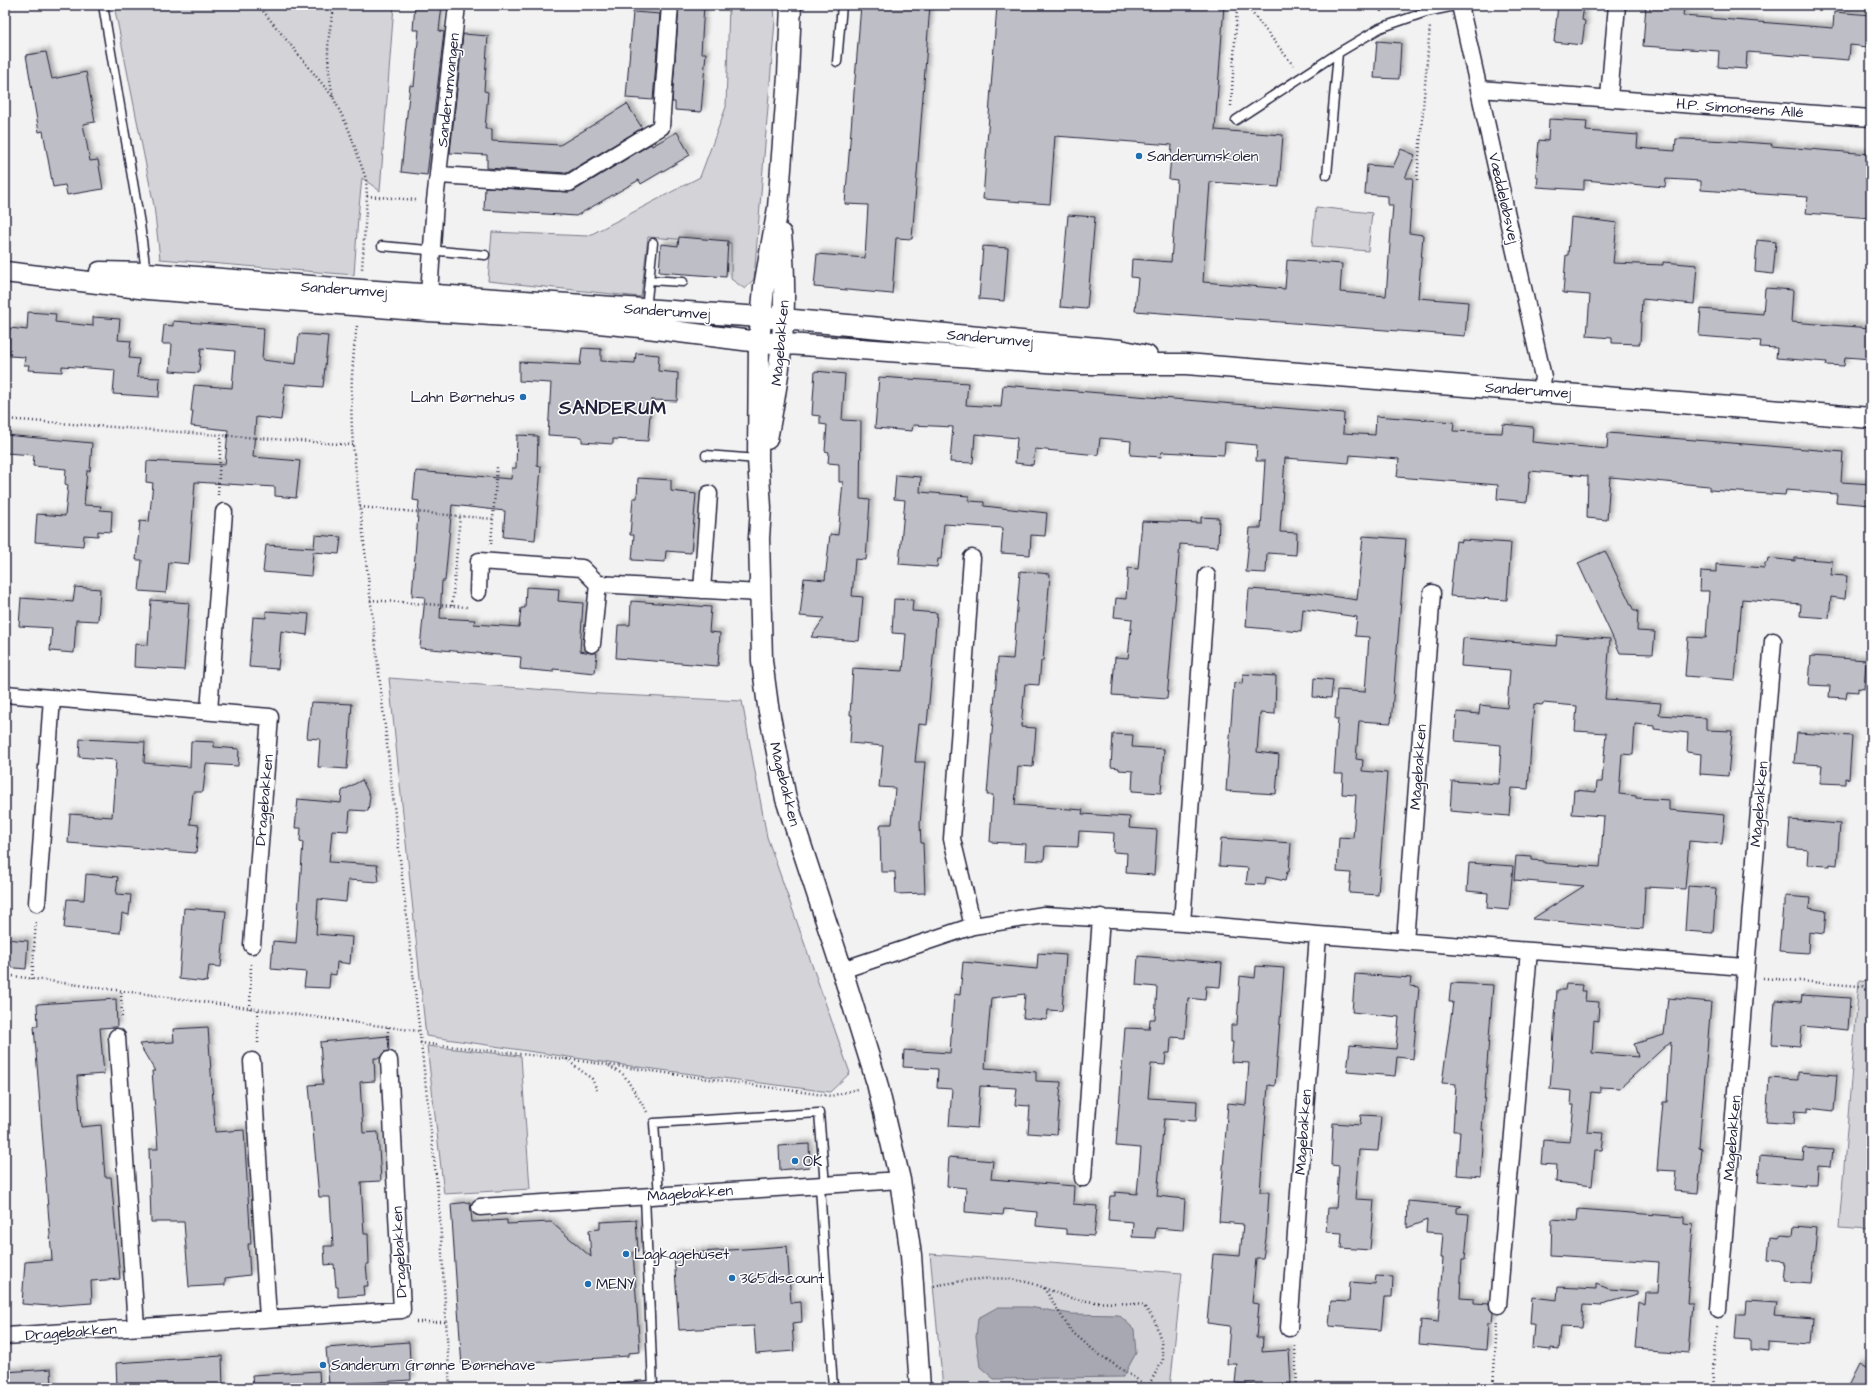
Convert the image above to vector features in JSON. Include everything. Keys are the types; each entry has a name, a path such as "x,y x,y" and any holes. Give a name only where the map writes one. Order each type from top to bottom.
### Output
{"street":[{"name":"Sanderumvangen","path":"429,295 436,201 457,5"},
{"path":"439,174 568,183 661,127 670,5"},
{"name":"Mågebakken","path":"791,5 788,76 778,208 764,288 759,342 760,593 762,661 768,706 786,799 877,1083 900,1180 911,1255 920,1388"},
{"name":"Væddeløbsvej","path":"1460,5 1543,377 1541,391"},
{"path":"1609,97 1617,5"},
{"name":"H.P. Simonsens Allé","path":"1479,89 1609,97 1871,118"},
{"name":"Mågebakken","path":"759,468 778,384 783,344 783,249 778,208"},
{"name":"Sanderumvej","path":"5,271 360,298 783,344 1075,364 1186,364 1871,418"},
{"name":"Sanderumvej","path":"360,298 429,295 761,317 1120,350 1186,364"},
{"path":"702,590 709,494"},
{"path":"209,711 224,512"},
{"path":"972,558 952,839 974,926"},
{"path":"478,592 479,561 489,561 582,568 598,584 760,593"},
{"path":"1182,923 1207,576"},
{"path":"592,644 598,584"},
{"name":"Mågebakken","path":"1405,941 1432,593"},
{"name":"Mågebakken","path":"1718,1308 1773,641"},
{"name":"Dragebakken","path":"5,694 270,717 252,945"},
{"path":"37,903 52,698"},
{"path":"842,970 974,926 1044,915 1101,917 1182,923 1318,935 1745,967"},
{"path":"1083,1178 1101,917"},
{"name":"Mågebakken","path":"1289,1328 1318,935"},
{"path":"1498,1305 1529,951"},
{"name":"Dragebakken","path":"117,1038 136,1327"},
{"name":"Dragebakken","path":"5,1336 402,1310 389,1060"},
{"path":"252,1061 268,1318"},
{"name":"Mågebakken","path":"480,1207 900,1180"}],"lane":[{"path":"103,5 140,224 147,281"},
{"path":"836,62 842,5"},
{"path":"1236,120 1302,76 1380,28 1426,12 1460,5"},
{"path":"1327,174 1338,53"},
{"path":"646,309 653,243"},
{"path":"382,246 485,255"},
{"path":"649,280 683,282"},
{"path":"706,455 759,468"},
{"path":"612,1388 653,1387 652,1196 654,1123 819,1113 833,1388"}],"path":[{"path":"258,5 333,97"},
{"path":"334,5 328,32 327,66 333,97 362,164 366,179 367,196 360,298 351,368 350,407 353,445 418,1030 439,1202 450,1388 467,1388"},
{"path":"1236,120 1231,106 1236,8 1239,5"},
{"path":"1246,5 1302,76"},
{"path":"1417,180 1430,28 1426,12"},
{"path":"367,196 436,201"},
{"path":"5,419 353,445"},
{"path":"221,435 217,504 224,512"},
{"path":"489,561 497,467"},
{"path":"360,508 493,519"},
{"path":"452,606 460,516"},
{"path":"370,600 477,608 478,592"},
{"path":"32,979 37,903"},
{"path":"250,1009 252,945"},
{"path":"1745,967 1755,977 1871,987"},
{"path":"5,975 121,992 418,1030"},
{"path":"117,1038 122,1033 121,992"},
{"path":"252,1061 258,1056 258,1010"},
{"path":"420,1043 566,1059 831,1096 877,1083"},
{"path":"566,1059 592,1079 597,1090"},
{"path":"607,1065 624,1075 654,1123"},
{"path":"914,1290 970,1279 1002,1278 1030,1283 1044,1288 1058,1295 1077,1300 1142,1305 1155,1321 1161,1340 1163,1360 1147,1387 1097,1353 1071,1331 1044,1288"},
{"path":"1493,1388 1498,1305"},
{"path":"1713,1388 1718,1308"},
{"path":"402,1310 412,1322 446,1322"},
{"path":"1289,1328 1294,1331 1297,1388"}],"shaded area":[{"path":"114,5 394,5 380,191 362,178 354,275 160,259 154,206"},
{"path":"729,5 774,5 775,21 754,279 745,289 731,279 731,243 648,237 641,297 488,281 492,232 588,236 700,177 726,107"},
{"path":"1316,207 1372,213 1368,251 1312,246"},
{"path":"389,678 600,694 742,701 767,837 850,1073 830,1092 623,1065 426,1036"},
{"path":"1859,981 1871,982 1871,1230 1839,1228"},
{"path":"427,1046 521,1056 530,1189 444,1194"},
{"path":"930,1254 1182,1273 1170,1388 943,1388"},
{"path":"998,1307 1029,1307 1072,1314 1119,1315 1134,1329 1136,1353 1123,1377 994,1379 980,1367 976,1337 978,1318"}],"building":[{"path":"415,5 442,5 439,31 444,32 427,175 401,172 410,85 414,86 419,30 413,30"},
{"path":"679,5 704,5 701,53 706,53 701,112 675,110 675,102 672,102"},
{"path":"861,5 930,5 912,239 896,238 892,294 814,287 817,254 865,258 868,205 845,204"},
{"path":"997,5 1224,5 1215,130 1283,135 1279,187 1210,182 1203,282 1285,289 1287,260 1342,264 1340,292 1386,296 1393,205 1388,205 1388,196 1365,194 1367,165 1393,167 1401,149 1415,155 1405,178 1413,178 1409,233 1423,235 1418,298 1468,302 1465,336 1135,311 1138,278 1131,277 1132,259 1171,262 1177,180 1169,179 1172,145 1055,136 1050,204 983,199"},
{"path":"1558,5 1584,5 1582,20 1585,21 1582,45 1554,42"},
{"path":"1646,5 1684,5 1683,16 1833,28 1834,12 1871,15 1868,47 1850,45 1849,60 1747,52 1746,69 1718,67 1719,51 1643,46"},
{"path":"633,12 660,14 653,100 626,98"},
{"path":"463,34 488,36 484,91 488,92 485,129 492,129 492,141 560,145 627,104 642,128 567,173 487,168 487,155 450,153"},
{"path":"1377,41 1401,43 1399,79 1374,78"},
{"path":"46,52 52,79 86,72 95,122 83,124 90,161 98,160 103,189 67,195 65,185 53,187 43,131 39,132 26,55"},
{"path":"1549,119 1587,121 1586,131 1638,135 1637,148 1675,151 1676,139 1684,139 1772,144 1771,146 1870,154 1867,194 1871,195 1871,218 1806,213 1808,197 1701,190 1701,181 1666,179 1665,187 1584,180 1584,190 1537,187 1538,177 1536,176 1539,140 1548,141"},
{"path":"677,132 690,155 641,184 639,180 576,216 484,210 485,187 568,192 574,191 651,144 652,146"},
{"path":"1068,215 1095,217 1087,309 1060,307"},
{"path":"1571,217 1617,223 1613,263 1663,265 1663,262 1697,265 1694,304 1642,299 1640,344 1612,343 1612,338 1587,336 1590,295 1563,293"},
{"path":"679,237 728,241 726,277 659,272 661,244 678,246"},
{"path":"1757,240 1776,242 1773,274 1755,272"},
{"path":"983,246 1008,248 1004,301 979,299"},
{"path":"1765,288 1793,290 1791,322 1871,328 1871,359 1845,357 1844,366 1826,365 1827,362 1776,358 1777,348 1760,347 1761,341 1699,336 1701,309 1763,314"},
{"path":"28,312 56,314 55,322 93,326 93,317 120,319 118,340 131,341 129,358 139,359 137,377 160,378 159,397 113,394 115,370 62,366 62,372 28,370 29,365 24,365 25,357 10,356 9,346 10,328 27,330"},
{"path":"173,321 264,328 262,360 296,364 299,334 328,336 323,387 285,384 281,420 256,417 253,457 300,461 296,498 275,496 275,487 195,482 189,564 169,562 166,593 139,591 142,560 136,560 140,521 149,522 153,483 146,482 147,461 225,465 228,430 191,426 193,411 191,411 194,385 232,388 235,351 201,348 199,373 170,371 172,344 162,344 164,325 173,326"},
{"path":"582,348 601,349 601,361 635,363 636,353 659,355 658,371 678,373 677,401 651,400 648,441 613,439 613,444 582,442 582,437 548,435 551,383 519,381 519,362 580,365"},
{"path":"815,371 845,374 842,420 861,421 860,499 870,500 866,560 855,559 852,596 863,597 859,641 811,637 824,618 800,616 804,578 825,580 830,534 838,535 843,482 839,482 839,464 828,463 829,452 825,451 827,425 820,424 820,416 812,415"},
{"path":"879,377 968,383 966,405 1001,407 1003,385 1344,413 1343,433 1375,435 1376,416 1454,422 1453,431 1502,433 1503,424 1533,427 1532,442 1607,449 1608,433 1843,452 1841,482 1871,484 1871,505 1836,502 1837,494 1786,490 1785,495 1709,490 1709,486 1610,477 1607,520 1587,518 1588,476 1530,471 1527,502 1497,499 1498,485 1397,477 1399,459 1350,455 1349,463 1285,458 1280,532 1297,533 1296,555 1267,553 1266,573 1246,572 1250,528 1261,528 1265,461 1256,461 1257,445 1225,442 1224,455 1162,452 1161,457 1130,455 1131,441 1100,438 1098,455 1035,449 1033,465 1015,463 1017,438 975,434 973,463 950,462 953,427 913,425 912,431 875,428"},
{"path":"5,435 92,443 90,471 87,471 84,505 101,506 100,510 112,511 111,532 98,531 98,536 84,535 83,546 35,542 37,514 65,516 68,485 65,484 66,469 33,466 34,455 5,453"},
{"path":"517,435 538,436 537,466 541,467 535,540 503,537 505,511 452,505 445,581 442,581 440,618 475,620 474,624 519,627 521,608 525,608 526,587 559,589 558,601 583,603 580,651 597,653 595,673 553,669 553,672 520,669 521,657 420,648 425,597 412,596 419,501 413,500 416,471 511,479 512,468 516,468"},
{"path":"896,475 921,477 920,492 969,496 969,501 984,502 984,506 1047,513 1045,536 1031,535 1030,555 1001,553 1003,528 944,524 941,559 938,559 937,567 899,564 905,500 894,499"},
{"path":"638,478 671,480 671,491 696,494 691,553 666,551 665,562 632,560 634,535 630,535 633,498 637,498"},
{"path":"1201,517 1219,518 1218,547 1180,544 1167,699 1112,695 1115,657 1128,658 1132,619 1114,617 1116,598 1126,599 1128,568 1138,569 1142,521 1201,523"},
{"path":"315,535 341,537 339,554 313,552 311,576 263,572 266,545 314,548"},
{"path":"1363,536 1406,539 1391,723 1359,721 1356,759 1363,760 1362,771 1387,773 1378,895 1349,893 1351,873 1337,872 1339,837 1353,838 1356,795 1342,794 1343,774 1334,774 1338,719 1335,719 1337,690 1365,692 1369,637 1355,636 1357,617 1303,609 1301,632 1246,627 1249,589 1317,594 1357,600"},
{"path":"1462,540 1511,543 1507,600 1450,596 1456,541 1462,542"},
{"path":"1605,551 1634,611 1638,611 1637,631 1655,632 1653,654 1620,653 1578,563"},
{"path":"1768,558 1795,561 1795,558 1832,561 1831,575 1847,576 1845,599 1831,597 1829,618 1800,616 1801,604 1742,599 1735,680 1685,676 1688,637 1706,638 1709,591 1700,591 1701,571 1716,572 1716,564 1764,568"},
{"path":"1020,571 1050,574 1043,661 1041,661 1039,685 1025,684 1021,727 1036,728 1033,767 1018,766 1015,805 1083,810 1082,814 1130,817 1129,828 1157,830 1154,875 1126,873 1127,853 1113,852 1114,833 1079,831 1078,847 1045,846 1044,861 1025,860 1026,844 990,842 993,795 987,795 998,658 1013,659"},
{"path":"75,587 100,589 98,621 76,620 74,653 50,651 52,628 19,626 21,598 73,602"},
{"path":"894,599 913,600 912,611 937,613 927,725 919,724 915,762 925,762 920,824 921,843 923,843 925,893 896,894 895,872 881,872 880,828 881,824 892,824 895,788 879,787 883,746 850,743 853,668 903,671 906,634 892,633"},
{"path":"151,600 189,603 184,670 134,667 135,644 148,645"},
{"path":"631,601 711,607 709,632 720,633 718,666 616,658 618,625 630,625"},
{"path":"266,611 309,614 307,635 281,631 278,669 249,667 253,617 266,618"},
{"path":"1557,635 1610,639 1605,699 1661,703 1659,715 1706,718 1706,730 1732,731 1728,776 1700,774 1701,754 1687,752 1688,733 1654,729 1654,726 1635,724 1633,755 1622,754 1619,794 1636,796 1636,798 1669,800 1669,810 1725,815 1722,844 1689,841 1685,889 1645,887 1643,929 1532,919 1584,886 1514,880 1516,856 1532,857 1532,860 1544,861 1544,863 1600,867 1604,816 1572,814 1574,790 1596,792 1597,782 1602,782 1606,733 1575,731 1577,706 1543,703 1542,705 1534,704 1528,789 1511,788 1509,816 1450,811 1452,781 1499,784 1501,745 1455,741 1457,712 1479,714 1480,705 1507,708 1510,670 1461,666 1463,638 1556,646"},
{"path":"1811,656 1866,660 1864,689 1858,688 1858,692 1847,691 1846,698 1829,697 1830,686 1809,685"},
{"path":"1243,674 1276,676 1275,714 1260,713 1257,752 1279,755 1276,794 1226,791 1234,683 1242,684"},
{"path":"1314,678 1333,680 1331,698 1313,697"},
{"path":"311,702 352,704 347,769 318,767 320,739 307,738"},
{"path":"1797,733 1852,736 1849,779 1845,778 1845,784 1820,783 1822,765 1794,763"},
{"path":"1113,734 1133,735 1132,747 1164,749 1161,793 1132,791 1133,771 1119,770 1119,768 1111,767"},
{"path":"80,739 145,742 144,763 190,767 191,741 214,742 214,747 239,749 238,766 206,764 203,792 193,792 190,824 199,825 196,853 68,843 70,814 112,817 116,760 79,757"},
{"path":"362,780 370,796 368,811 350,810 348,831 332,830 329,862 377,865 379,882 348,880 346,902 318,899 316,934 352,937 350,964 337,962 336,975 330,974 329,988 304,987 306,972 271,969 273,941 296,943 303,842 300,841 301,828 295,828 298,799 341,803 342,791"},
{"path":"1790,820 1840,824 1837,865 1807,865 1808,850 1788,848"},
{"path":"1221,838 1291,843 1289,872 1287,872 1285,881 1266,877 1265,885 1246,884 1248,868 1219,866"},
{"path":"1469,863 1513,866 1509,910 1487,908 1488,893 1467,891"},
{"path":"86,874 118,877 116,894 131,895 129,915 122,913 120,933 64,928 67,899 84,900"},
{"path":"1688,886 1716,888 1713,933 1685,931"},
{"path":"1785,896 1810,898 1809,908 1826,911 1824,934 1809,932 1808,953 1779,951"},
{"path":"184,908 226,911 221,967 209,966 207,982 179,979"},
{"path":"5,939 28,941 26,969 5,967"},
{"path":"1038,953 1066,955 1062,1011 1048,1010 1047,1020 1023,1018 1025,994 991,998 985,1068 1036,1072 1036,1081 1061,1082 1057,1135 1028,1133 1030,1106 1015,1105 1017,1088 980,1086 977,1128 949,1126 952,1089 937,1088 938,1069 903,1067 904,1050 950,1053 954,994 960,995 963,962 1037,969"},
{"path":"1138,956 1222,963 1220,987 1206,986 1205,1000 1188,998 1185,1038 1171,1037 1170,1053 1166,1053 1165,1065 1151,1064 1148,1098 1197,1101 1196,1121 1164,1119 1157,1196 1185,1199 1183,1230 1156,1228 1155,1238 1132,1237 1133,1222 1108,1220 1110,1196 1115,1196 1115,1192 1137,1194 1141,1148 1116,1146 1125,1028 1149,1029 1150,1019 1155,1019 1157,987 1136,985"},
{"path":"1256,966 1284,968 1275,1086 1268,1085 1260,1192 1269,1192 1266,1238 1263,1258 1256,1258 1252,1303 1259,1304 1256,1338 1263,1338 1262,1352 1289,1350 1291,1384 1267,1386 1235,1383 1237,1364 1227,1364 1230,1326 1207,1323 1213,1254 1240,1256 1243,1224 1219,1222 1228,1103 1246,1105 1249,1063 1231,1062 1233,1042 1231,1042 1231,1025 1237,1025 1240,976 1255,978"},
{"path":"1355,974 1411,978 1410,986 1419,987 1413,1059 1397,1057 1395,1076 1347,1072 1350,1045 1396,1049 1399,1017 1352,1012"},
{"path":"1451,983 1493,985 1482,1130 1484,1130 1481,1177 1457,1175 1460,1131 1453,1131 1456,1084 1442,1083 1453,1002 1449,1002"},
{"path":"1566,984 1582,985 1581,991 1586,991 1585,1001 1599,1002 1598,1021 1594,1020 1592,1053 1638,1057 1634,1044 1664,1035 1668,998 1711,1002 1699,1147 1702,1148 1698,1193 1674,1191 1676,1171 1657,1170 1663,1102 1667,1102 1671,1041 1620,1088 1600,1087 1600,1093 1591,1092 1587,1132 1604,1133 1602,1150 1595,1150 1592,1186 1556,1182 1557,1165 1541,1164 1543,1140 1570,1142 1574,1105 1571,1105 1572,1091 1550,1089 1557,990 1565,990"},
{"path":"1802,995 1850,998 1848,1030 1802,1026 1800,1046 1772,1044 1775,1000 1801,1002"},
{"path":"116,999 117,1027 100,1028 104,1074 77,1076 81,1127 101,1125 105,1177 111,1177 120,1279 91,1281 92,1303 50,1306 22,1304 25,1262 52,1260 34,1026 38,1026 37,1004"},
{"path":"208,1027 215,1132 244,1130 251,1244 248,1244 250,1275 225,1278 225,1285 189,1287 184,1222 151,1222 149,1149 158,1149 152,1071 155,1071 139,1044 174,1042 173,1029"},
{"path":"388,1036 389,1051 384,1052 380,1058 374,1058 375,1081 360,1082 363,1133 378,1132 381,1181 361,1182 364,1234 368,1234 369,1264 366,1264 368,1286 363,1286 364,1295 338,1297 338,1287 336,1287 334,1264 325,1265 324,1246 333,1246 330,1197 319,1197 309,1085 323,1084 320,1042"},
{"path":"1798,1072 1837,1075 1834,1111 1808,1108 1808,1112 1795,1111 1794,1124 1766,1122 1769,1078 1798,1080"},
{"path":"1361,1115 1381,1116 1378,1151 1359,1150 1355,1199 1374,1200 1370,1250 1341,1248 1342,1233 1326,1232 1328,1208 1336,1208 1339,1166 1331,1165 1333,1123 1360,1125"},
{"path":"809,1144 810,1167 780,1170 779,1146"},
{"path":"1804,1148 1833,1150 1831,1167 1818,1166 1817,1184 1805,1184 1805,1186 1758,1182 1760,1156 1803,1160"},
{"path":"949,1157 993,1161 991,1179 1074,1186 1073,1204 1097,1206 1094,1236 1066,1234 1066,1229 1036,1226 1037,1212 1004,1209 1003,1215 965,1212 966,1188 947,1186"},
{"path":"1408,1201 1462,1206 1457,1208 1457,1213 1469,1214 1465,1260 1462,1260 1460,1298 1474,1299 1474,1303 1489,1304 1493,1313 1492,1323 1488,1323 1486,1350 1419,1344 1421,1320 1438,1322 1443,1258 1441,1258 1443,1233 1426,1232 1427,1220 1407,1228"},
{"path":"470,1202 472,1222 507,1220 507,1224 551,1222 591,1257 589,1230 600,1229 600,1222 636,1220 638,1251 633,1252 640,1352 628,1353 628,1356 462,1368 451,1204"},
{"path":"1578,1209 1684,1217 1684,1224 1693,1225 1687,1303 1693,1303 1689,1353 1635,1349 1639,1302 1645,1305 1646,1293 1657,1293 1659,1262 1551,1255 1552,1219 1577,1221"},
{"path":"1793,1226 1817,1228 1812,1284 1783,1282 1785,1262 1768,1260 1770,1236 1778,1237 1780,1234 1792,1235"},
{"name":"365discount","path":"787,1246 791,1303 801,1302 802,1322 792,1323 794,1351 756,1354 754,1326 679,1330 674,1254"},
{"path":"1376,1276 1393,1277 1392,1297 1384,1297 1381,1330 1329,1326 1331,1301 1349,1302 1350,1282 1375,1284"},
{"path":"1596,1284 1609,1289 1638,1291 1638,1294 1602,1304 1602,1306 1583,1305 1581,1327 1561,1326 1559,1349 1551,1348 1551,1350 1532,1348 1534,1323 1530,1323 1532,1297 1557,1300 1558,1287 1596,1289"},
{"path":"1746,1301 1776,1303 1774,1316 1814,1319 1812,1345 1769,1342 1769,1352 1750,1350 1750,1340 1735,1339 1737,1314 1745,1314"},
{"path":"409,1342 411,1380 329,1385 326,1348"},
{"path":"222,1356 223,1388 117,1388 116,1363"},
{"path":"1859,1362 1871,1369 1871,1388 1846,1388"},
{"path":"51,1369 52,1388 5,1388 5,1372"},
{"path":"319,1371 320,1388 253,1388 252,1375"}],"place":[{"name":"Sanderumskolen","path":"1139,156"},
{"name":"Lahn Børnehus","path":"523,397"},
{"name":"OK","path":"795,1161"},
{"name":"Lagkagehuset","path":"626,1254"},
{"name":"365discount","path":"732,1278"},
{"name":"MENY","path":"588,1284"},
{"name":"Sanderum Grønne Børnehave","path":"323,1365"}],"district":[{"name":"SANDERUM","path":"613,407"}]}
